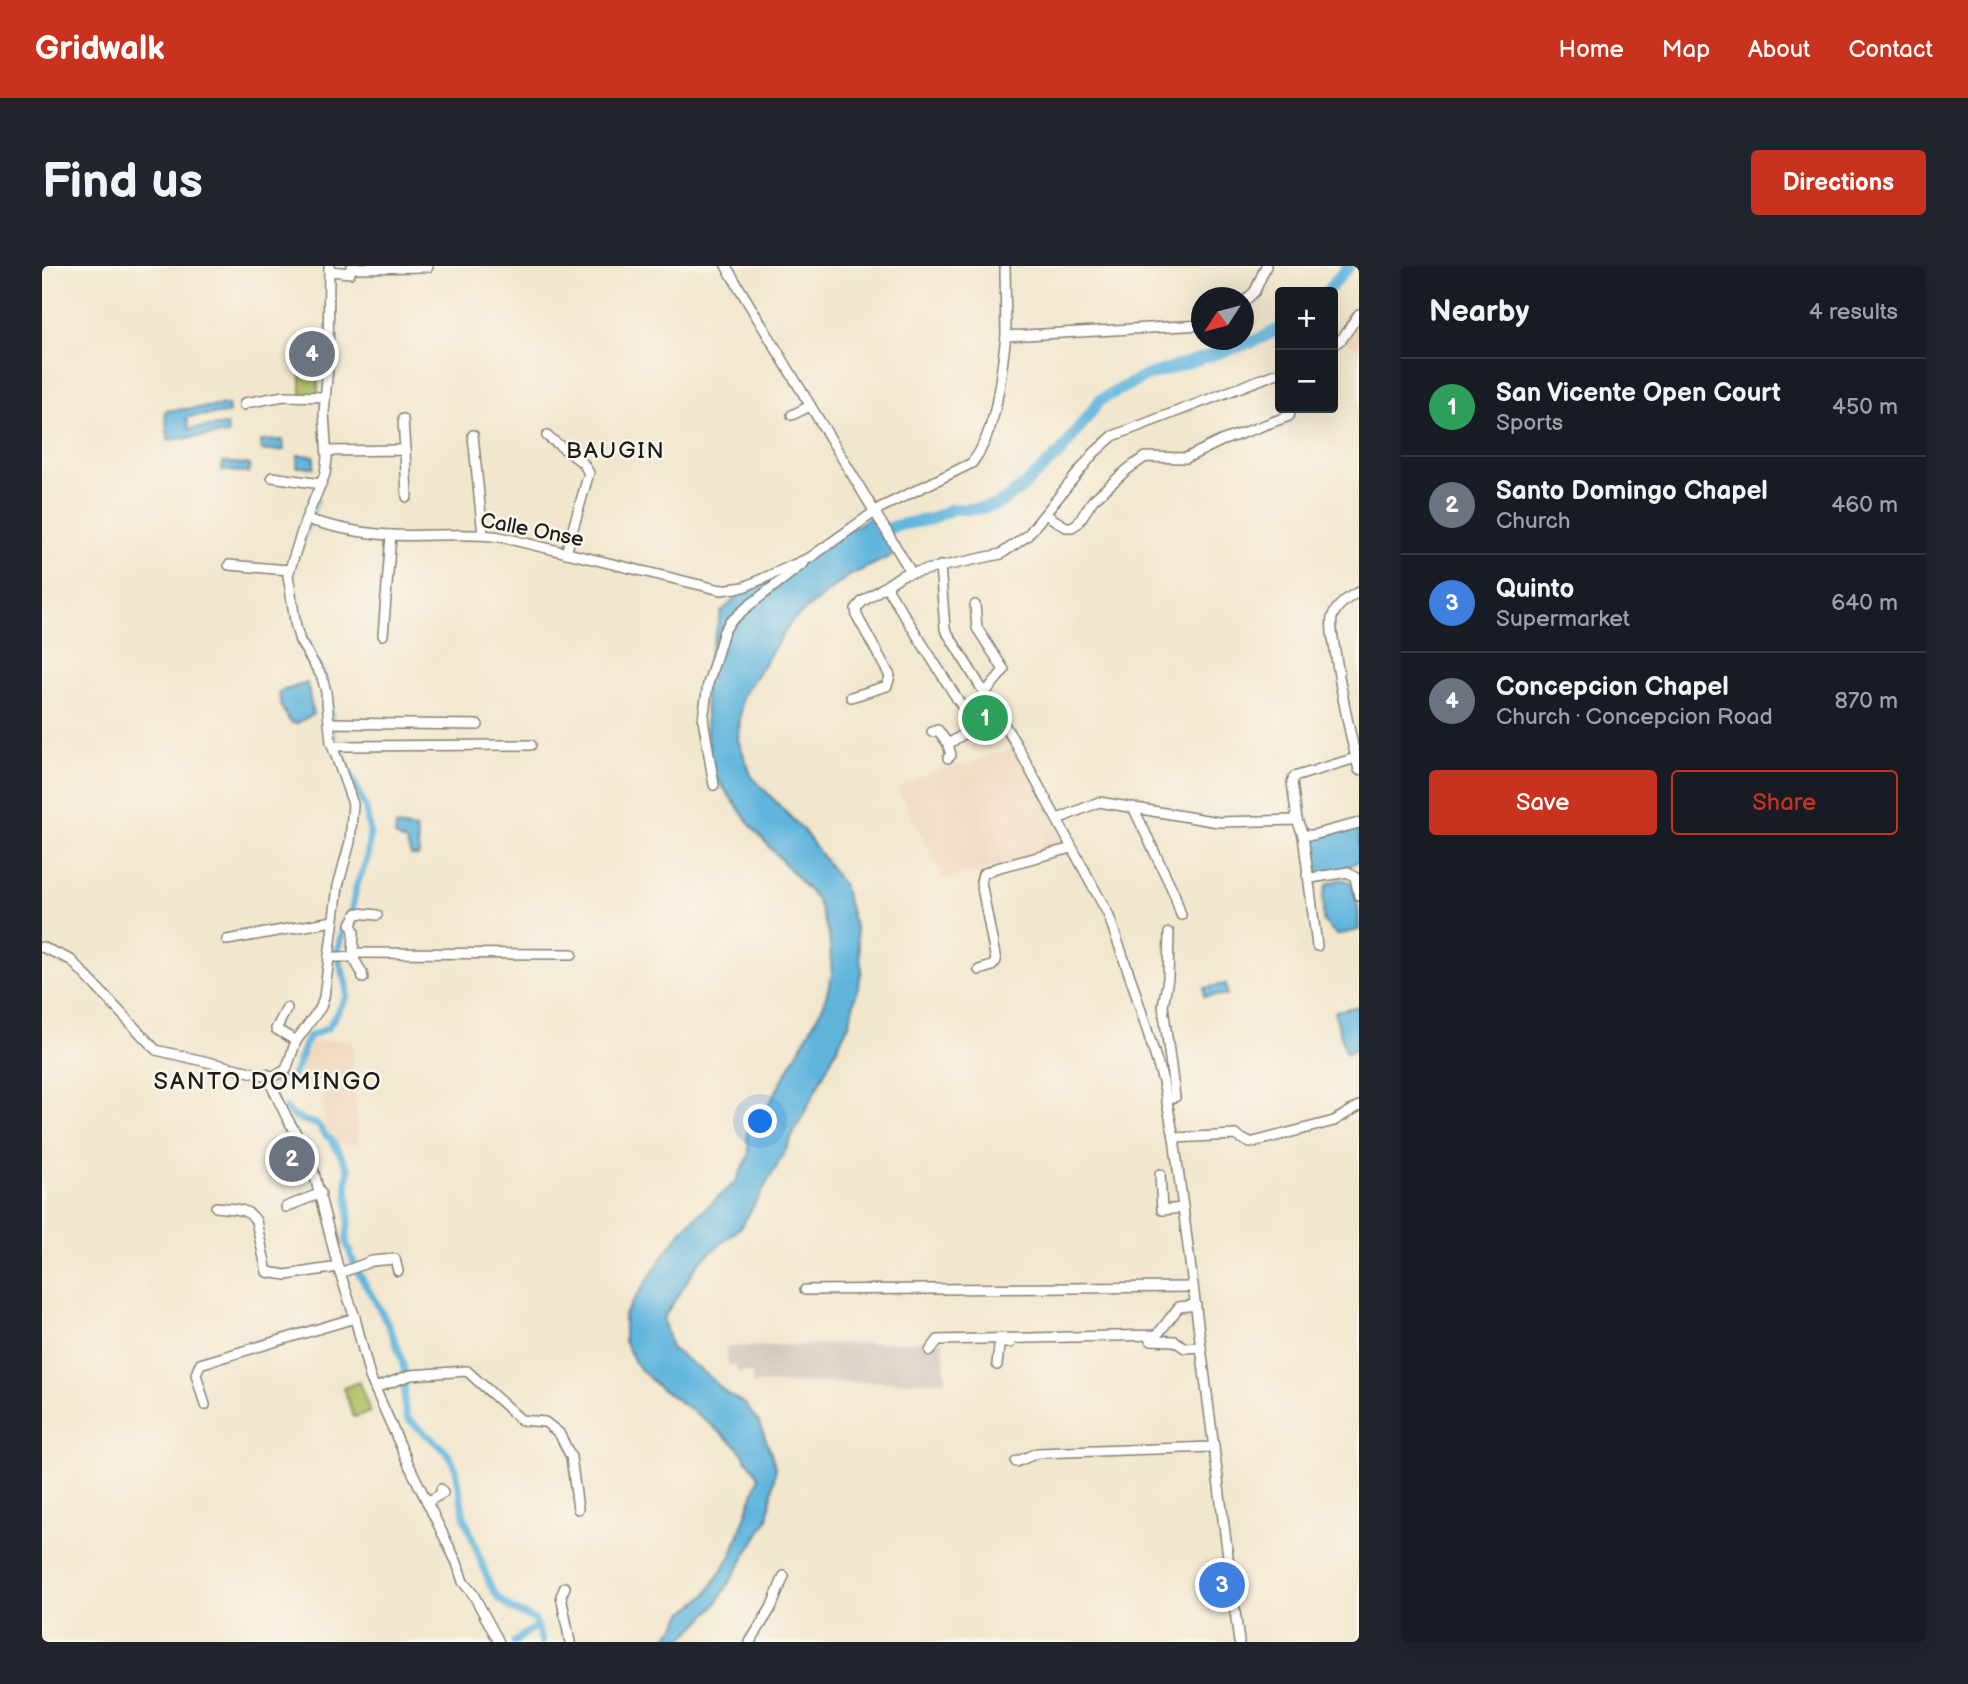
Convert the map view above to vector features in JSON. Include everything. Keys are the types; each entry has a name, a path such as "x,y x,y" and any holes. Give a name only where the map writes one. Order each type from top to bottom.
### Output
{"street":[{"path":"726,266 911,572"},
{"path":"714,785 703,719 708,684 724,631 730,622 811,557 875,511 972,463 980,452 996,404 1006,336 1004,266"},
{"path":"1254,292 1266,266"},
{"path":"42,947 71,960 156,1050 274,1076 286,1070 296,1041 321,1007 335,957 333,921 338,886 350,842 353,804 333,746 322,677 300,641 296,627 289,570 325,474 329,451 324,414 330,270 350,273 351,268 428,267"},
{"path":"1338,342 1359,314"},
{"path":"1006,336 1191,326"},
{"path":"851,697 879,690 890,682 890,676 857,615 856,609 862,602 911,572 1000,554 1027,537 1094,453 1113,436 1275,376"},
{"path":"244,405 284,396 325,397"},
{"path":"792,415 810,406"},
{"path":"1045,514 1066,527 1072,527 1078,523 1093,500 1145,457 1186,458 1210,445 1289,416 1290,413"},
{"path":"403,419 407,497"},
{"path":"473,435 483,535"},
{"path":"547,436 583,463 589,473 566,553"},
{"path":"329,451 405,450"},
{"path":"272,477 321,484"},
{"name":"Calle Onse","path":"309,520 391,535 483,535 521,541 721,590 749,585 811,557"},
{"path":"383,635 391,535"},
{"path":"229,565 289,570"},
{"path":"940,566 945,629 1016,744 1058,819 1112,927 1133,985 1166,1100 1174,1138 1239,1642"},
{"path":"888,585 889,591 975,727 948,744"},
{"path":"1359,592 1352,595 1332,617 1359,770"},
{"path":"975,605 977,628 1004,670 985,693"},
{"path":"329,723 478,725"},
{"path":"932,733 939,730 948,744 951,755 948,758"},
{"path":"333,746 531,745"},
{"path":"1317,946 1303,835 1297,820 1292,782 1294,777 1357,757"},
{"path":"1058,819 1099,802 1218,822 1297,820"},
{"path":"1133,807 1174,893 1181,915"},
{"path":"1303,835 1359,823"},
{"path":"979,970 992,966 996,961 981,882 983,874 996,868 1072,848"},
{"path":"1307,875 1311,878 1348,873 1355,877 1359,896"},
{"path":"363,978 353,955 355,931 351,924 357,913 377,915"},
{"path":"227,940 333,921"},
{"path":"1166,1100 1175,1097 1163,1006 1168,978 1169,933"},
{"path":"335,957 572,954"},
{"path":"287,1008 276,1029 296,1041"},
{"path":"266,1074 310,1157 339,1270 375,1388 457,1563 463,1582 473,1594 499,1642"},
{"path":"1174,1138 1235,1135 1250,1143 1334,1121 1359,1106"},
{"path":"1160,1174 1163,1210 1183,1208"},
{"path":"286,1207 321,1193"},
{"path":"216,1206 253,1215 267,1272 286,1275 339,1270 372,1261 395,1259 398,1271"},
{"path":"804,1290 1193,1287"},
{"path":"930,1351 938,1340 1157,1335 1179,1307 1196,1305"},
{"path":"205,1405 197,1374 200,1364 355,1318"},
{"path":"997,1365 999,1346 1002,1343 1175,1340 1185,1348 1201,1347"},
{"path":"375,1388 411,1375 467,1371 521,1420 545,1422 559,1433 570,1457 578,1509"},
{"path":"1016,1462 1037,1453 1214,1447"},
{"path":"427,1502 443,1493 441,1489"},
{"path":"750,1642 771,1608 783,1576"},
{"path":"565,1587 561,1596 569,1642"}],"shaded area":[{"path":"1359,318 1359,350 1345,341"},
{"path":"1014,747 1070,847 944,880 897,788 936,770 965,765 1000,751 1002,754"},
{"path":"352,1040 358,1144 336,1145 335,1133 325,1133 322,1082 299,1083 298,1067 311,1042"},
{"path":"943,1341 946,1381 752,1384 752,1373 737,1372 736,1365 728,1365 726,1347"}],"green space":[{"path":"301,360 318,360 318,395 301,395"},
{"path":"983,700 1000,727 987,735 970,709"},
{"path":"359,1382 370,1412 354,1417 343,1388"}],"water":[{"path":"228,405 229,413 187,417 189,429 227,425 228,434 168,440 165,411"},
{"path":"283,440 284,450 262,451 261,441"},
{"path":"298,455 314,456 314,467 297,467"},
{"path":"223,462 250,465 249,473 222,470"},
{"path":"872,516 897,553 847,577 792,621 742,697 738,740 752,777 803,830 843,885 856,931 862,970 849,1024 782,1157 741,1227 699,1262 663,1319 671,1348 709,1376 726,1393 745,1404 760,1424 776,1467 768,1519 715,1606 680,1642 662,1642 683,1613 706,1595 732,1554 759,1477 737,1446 657,1386 637,1366 624,1341 624,1315 686,1226 736,1181 749,1155 747,1132 772,1099 824,1004 832,974 829,935 817,900 752,827 713,773 707,735 704,676 721,612 744,590 776,575"},
{"path":"307,683 313,714 298,723 291,723 281,707 279,692"},
{"path":"396,826 416,829 418,856 411,855 406,842 395,836"},
{"path":"1359,826 1359,861 1331,872 1314,873 1308,841 1313,837"},
{"path":"1341,879 1351,882 1358,907 1359,930 1337,935 1323,921 1323,897 1327,884"},
{"path":"1226,984 1227,995 1204,996 1204,988"},
{"path":"1359,1006 1359,1048 1348,1053 1345,1052 1335,1013"}],"waterway":[{"path":"1330,287 1349,266"},
{"path":"875,533 931,519 952,509 977,509 997,505 1020,489 1061,452 1100,400 1143,377 1252,342 1275,331"},
{"path":"312,518 319,500"},
{"path":"300,551 310,523"},
{"path":"303,637 325,675 333,719"},
{"path":"334,731 337,742"},
{"path":"274,1082 276,1078 291,1077 294,1074 308,1037 328,1028 347,996 347,985 337,954 344,924 350,919 356,887 367,859 370,832 366,810 339,748"},
{"path":"286,1108 292,1116 318,1125 331,1139 349,1169 346,1242 354,1263"},
{"path":"356,1269 392,1333 405,1374"},
{"path":"405,1380 404,1405 407,1418 447,1452 456,1469 464,1516 490,1585 498,1598 512,1609 535,1620 542,1642"},
{"path":"514,1642 537,1625"}],"place":[{"name":"Concepcion Chapel","path":"312,354"},
{"name":"San Vicente Open Court","path":"985,718"},
{"name":"Santo Domingo Chapel","path":"292,1159"},
{"name":"Quinto","path":"1222,1585"}],"district":[{"name":"BAUGIN","path":"616,451"},
{"name":"SANTO DOMINGO","path":"268,1081"}]}
